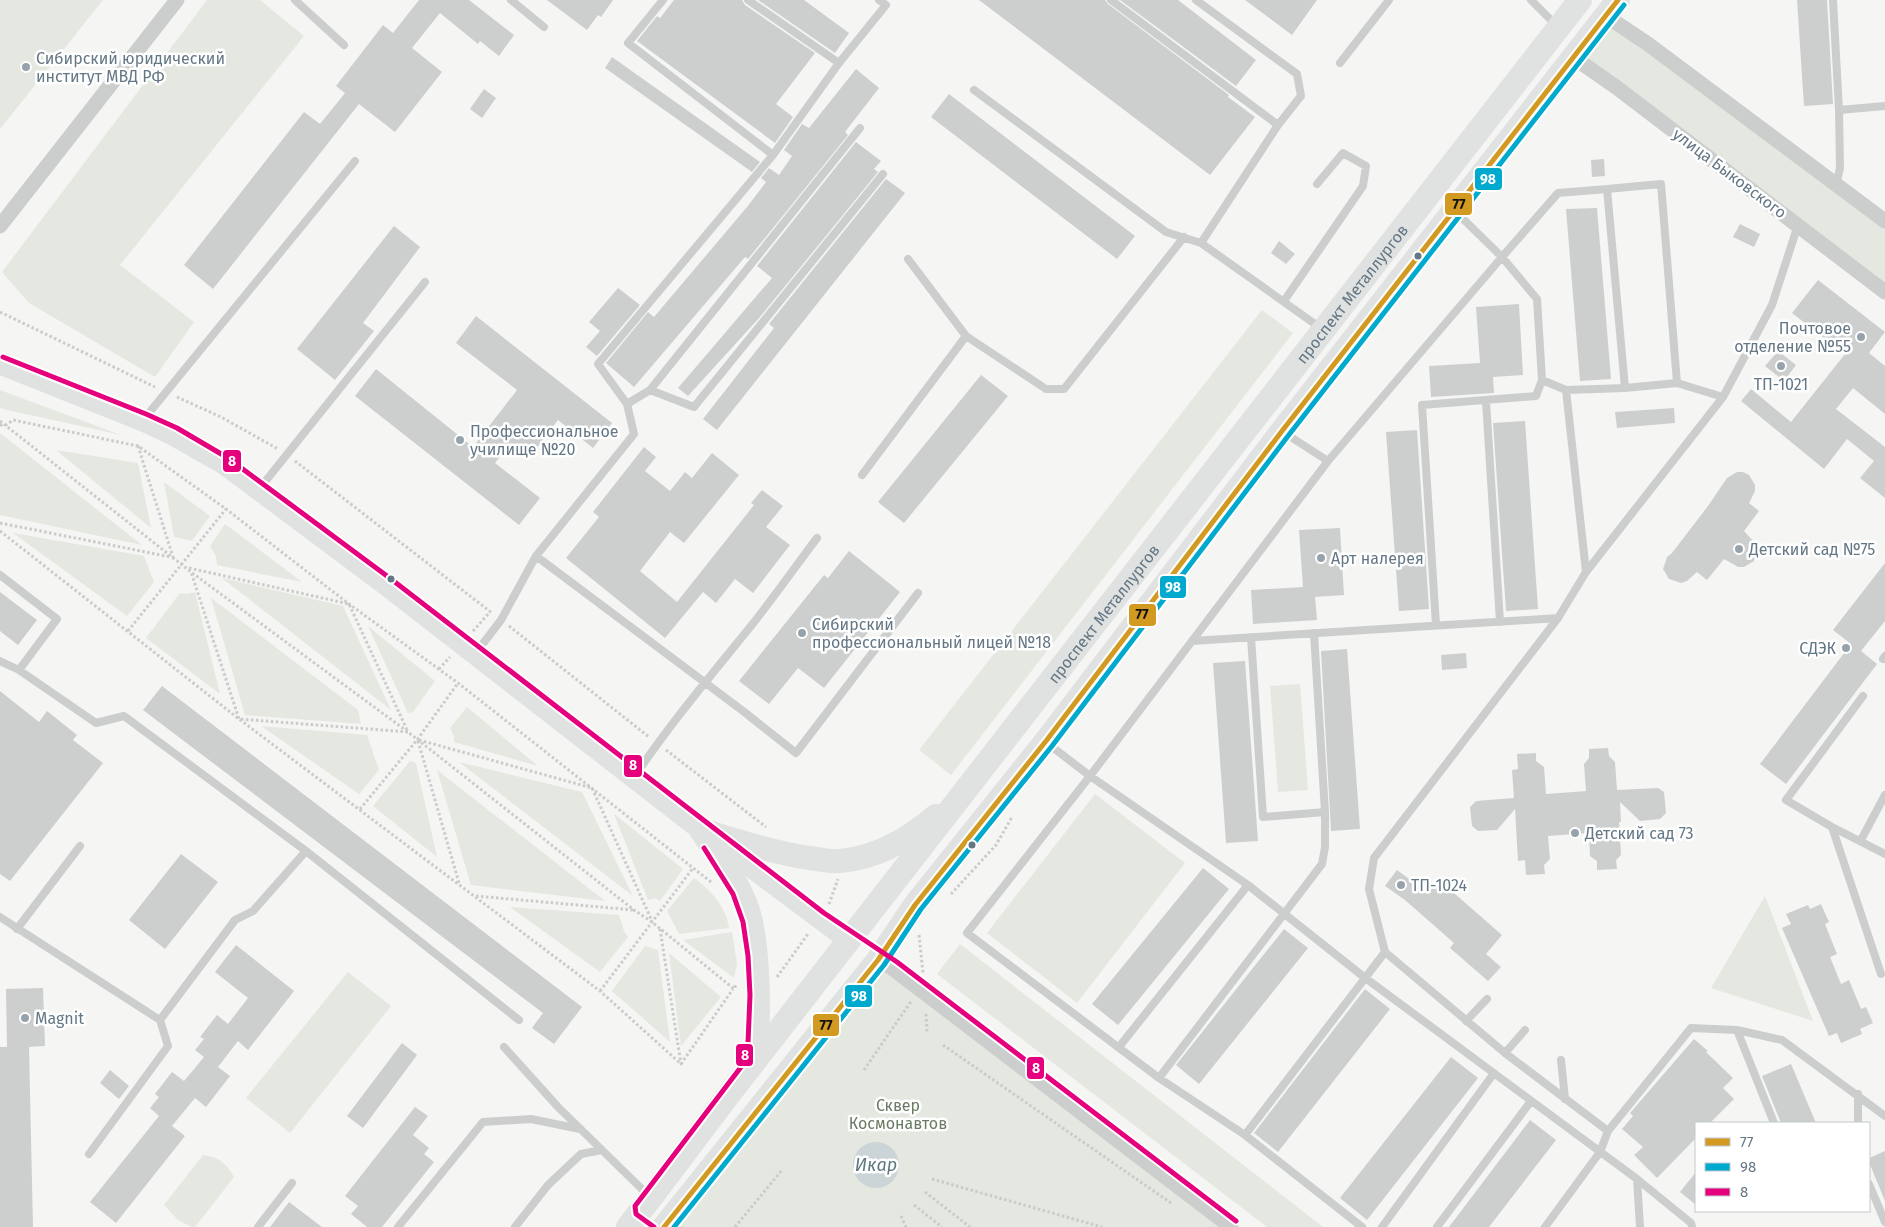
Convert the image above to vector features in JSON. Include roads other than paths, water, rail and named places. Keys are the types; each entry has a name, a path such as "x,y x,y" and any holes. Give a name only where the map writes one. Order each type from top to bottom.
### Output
{"main road":[{"name":"проспект Металлургов","path":"640,1212 748,1070 1580,0"},
{"path":"1586,0 1612,8"},
{"name":"проспект Металлургов","path":"665,1227 878,960 915,905 1046,741 1282,432 1612,8"},
{"path":"1555,33 1573,57"},
{"path":"0,364 143,421 173,435 217,460 474,654 701,830 878,960"},
{"path":"701,830 764,849 791,855 840,861 873,854 897,844 926,824 966,790"},
{"path":"701,830 748,907 754,944 757,1005 755,1043 748,1070"},
{"path":"640,1212 665,1227"}],"street":[{"path":"0,226 177,0"},
{"path":"1612,8 1648,44 1885,221"},
{"name":"улица Быковского","path":"1573,57 1616,87 1885,292"},
{"path":"878,960 920,989 1231,1227"}],"lane":[{"path":"295,0 344,45"},
{"path":"511,0 544,27"},
{"path":"663,0 628,43 773,155"},
{"path":"748,0 839,64"},
{"path":"474,654 501,620 536,556 634,434 628,404 598,364 773,155 839,64 886,4 880,0"},
{"path":"1111,0 1278,124"},
{"path":"1196,0 1297,74 1301,96 1278,124 1201,243"},
{"path":"1340,63 1389,0"},
{"path":"1531,0 1555,33"},
{"path":"1833,0 1840,168 1836,186"},
{"path":"974,90 1166,232 1201,243 1324,331"},
{"path":"1839,110 1885,106"},
{"path":"628,404 650,390 860,128"},
{"path":"1284,301 1363,186 1366,166 1343,153 1318,184"},
{"path":"143,421 355,161"},
{"path":"650,390 694,407 883,174"},
{"path":"1362,1227 1245,1135 1159,1078 967,933 1090,776 1328,461 1558,194 1661,184 1677,383"},
{"path":"1607,189 1625,388"},
{"path":"1436,626 1422,405 1536,396 1542,380 1537,299 1502,257 1455,211"},
{"path":"1608,1131 1505,1053 1385,952 1369,890 1374,858 1558,618 1586,572 1723,397 1772,305 1798,225"},
{"path":"908,259 966,336 1046,388 1064,389 1184,238"},
{"path":"259,490 425,282"},
{"path":"862,475 966,336"},
{"path":"1542,380 1566,390 1625,388 1677,383 1723,397"},
{"path":"1566,390 1586,572"},
{"path":"1486,401 1500,622"},
{"path":"1282,432 1328,461"},
{"path":"634,778 657,744 756,620 817,538"},
{"path":"536,556 796,753 918,593"},
{"path":"0,575 57,619 19,670"},
{"path":"1192,641 1558,618"},
{"path":"1159,1078 1322,864 1325,847 1325,812 1314,633"},
{"path":"1251,637 1263,816 1325,812"},
{"path":"0,661 19,670 96,723 124,716 306,851 518,1020"},
{"path":"1862,696 1786,800 1832,827 1861,840 1885,854"},
{"path":"1046,741 1090,776 1248,885 1364,978 1637,1179 1691,1224 1692,1227"},
{"path":"1861,840 1885,795"},
{"path":"1832,827 1882,974"},
{"path":"18,929 80,846"},
{"path":"160,1020 235,920 253,911 306,851"},
{"path":"1119,1047 1248,885"},
{"path":"0,917 160,1020 168,1046 89,1154"},
{"path":"1245,1135 1385,952"},
{"path":"1466,1021 1488,999"},
{"path":"1545,1227 1600,1152 1608,1131 1690,1028 1737,1030 1782,1040 1858,1094 1885,1116"},
{"path":"1505,1053 1525,1030"},
{"path":"1737,1030 1774,1122"},
{"path":"504,1047 602,1150 640,1212"},
{"path":"1561,1060 1565,1099"},
{"path":"1382,1227 1494,1072"},
{"path":"1858,1094 1858,1122"},
{"path":"1437,1227 1531,1101"},
{"path":"398,1227 483,1122 531,1118 580,1129"},
{"path":"515,1227 548,1185 581,1154 602,1150"},
{"path":"1637,1179 1640,1227"},
{"path":"258,1227 292,1184"},
{"path":"1870,1186 1885,1222"}],"water":[{"name":"Икар","path":"876,1142 889,1146 895,1152 899,1165 895,1178 889,1184 876,1188 863,1184 857,1178 853,1165 857,1152 863,1146"}],"place":[{"name":"Сибирский юридический институт МВД РФ","path":"26,67"},
{"name":"Почтовое отделение №55","path":"1861,337"},
{"name":"ТП-1021","path":"1781,366"},
{"name":"Профессиональное училище №20","path":"460,440"},
{"name":"Детский сад №75","path":"1739,549"},
{"name":"Арт налерея","path":"1321,558"},
{"name":"Сибирский профессиональный лицей №18","path":"802,633"},
{"name":"СДЭК","path":"1846,648"},
{"name":"Детский сад 73","path":"1575,833"},
{"name":"ТП-1024","path":"1401,885"},
{"name":"Magnit","path":"25,1018"}],"park label":[{"name":"Сквер Космонавтов","path":"898,1114"}]}
